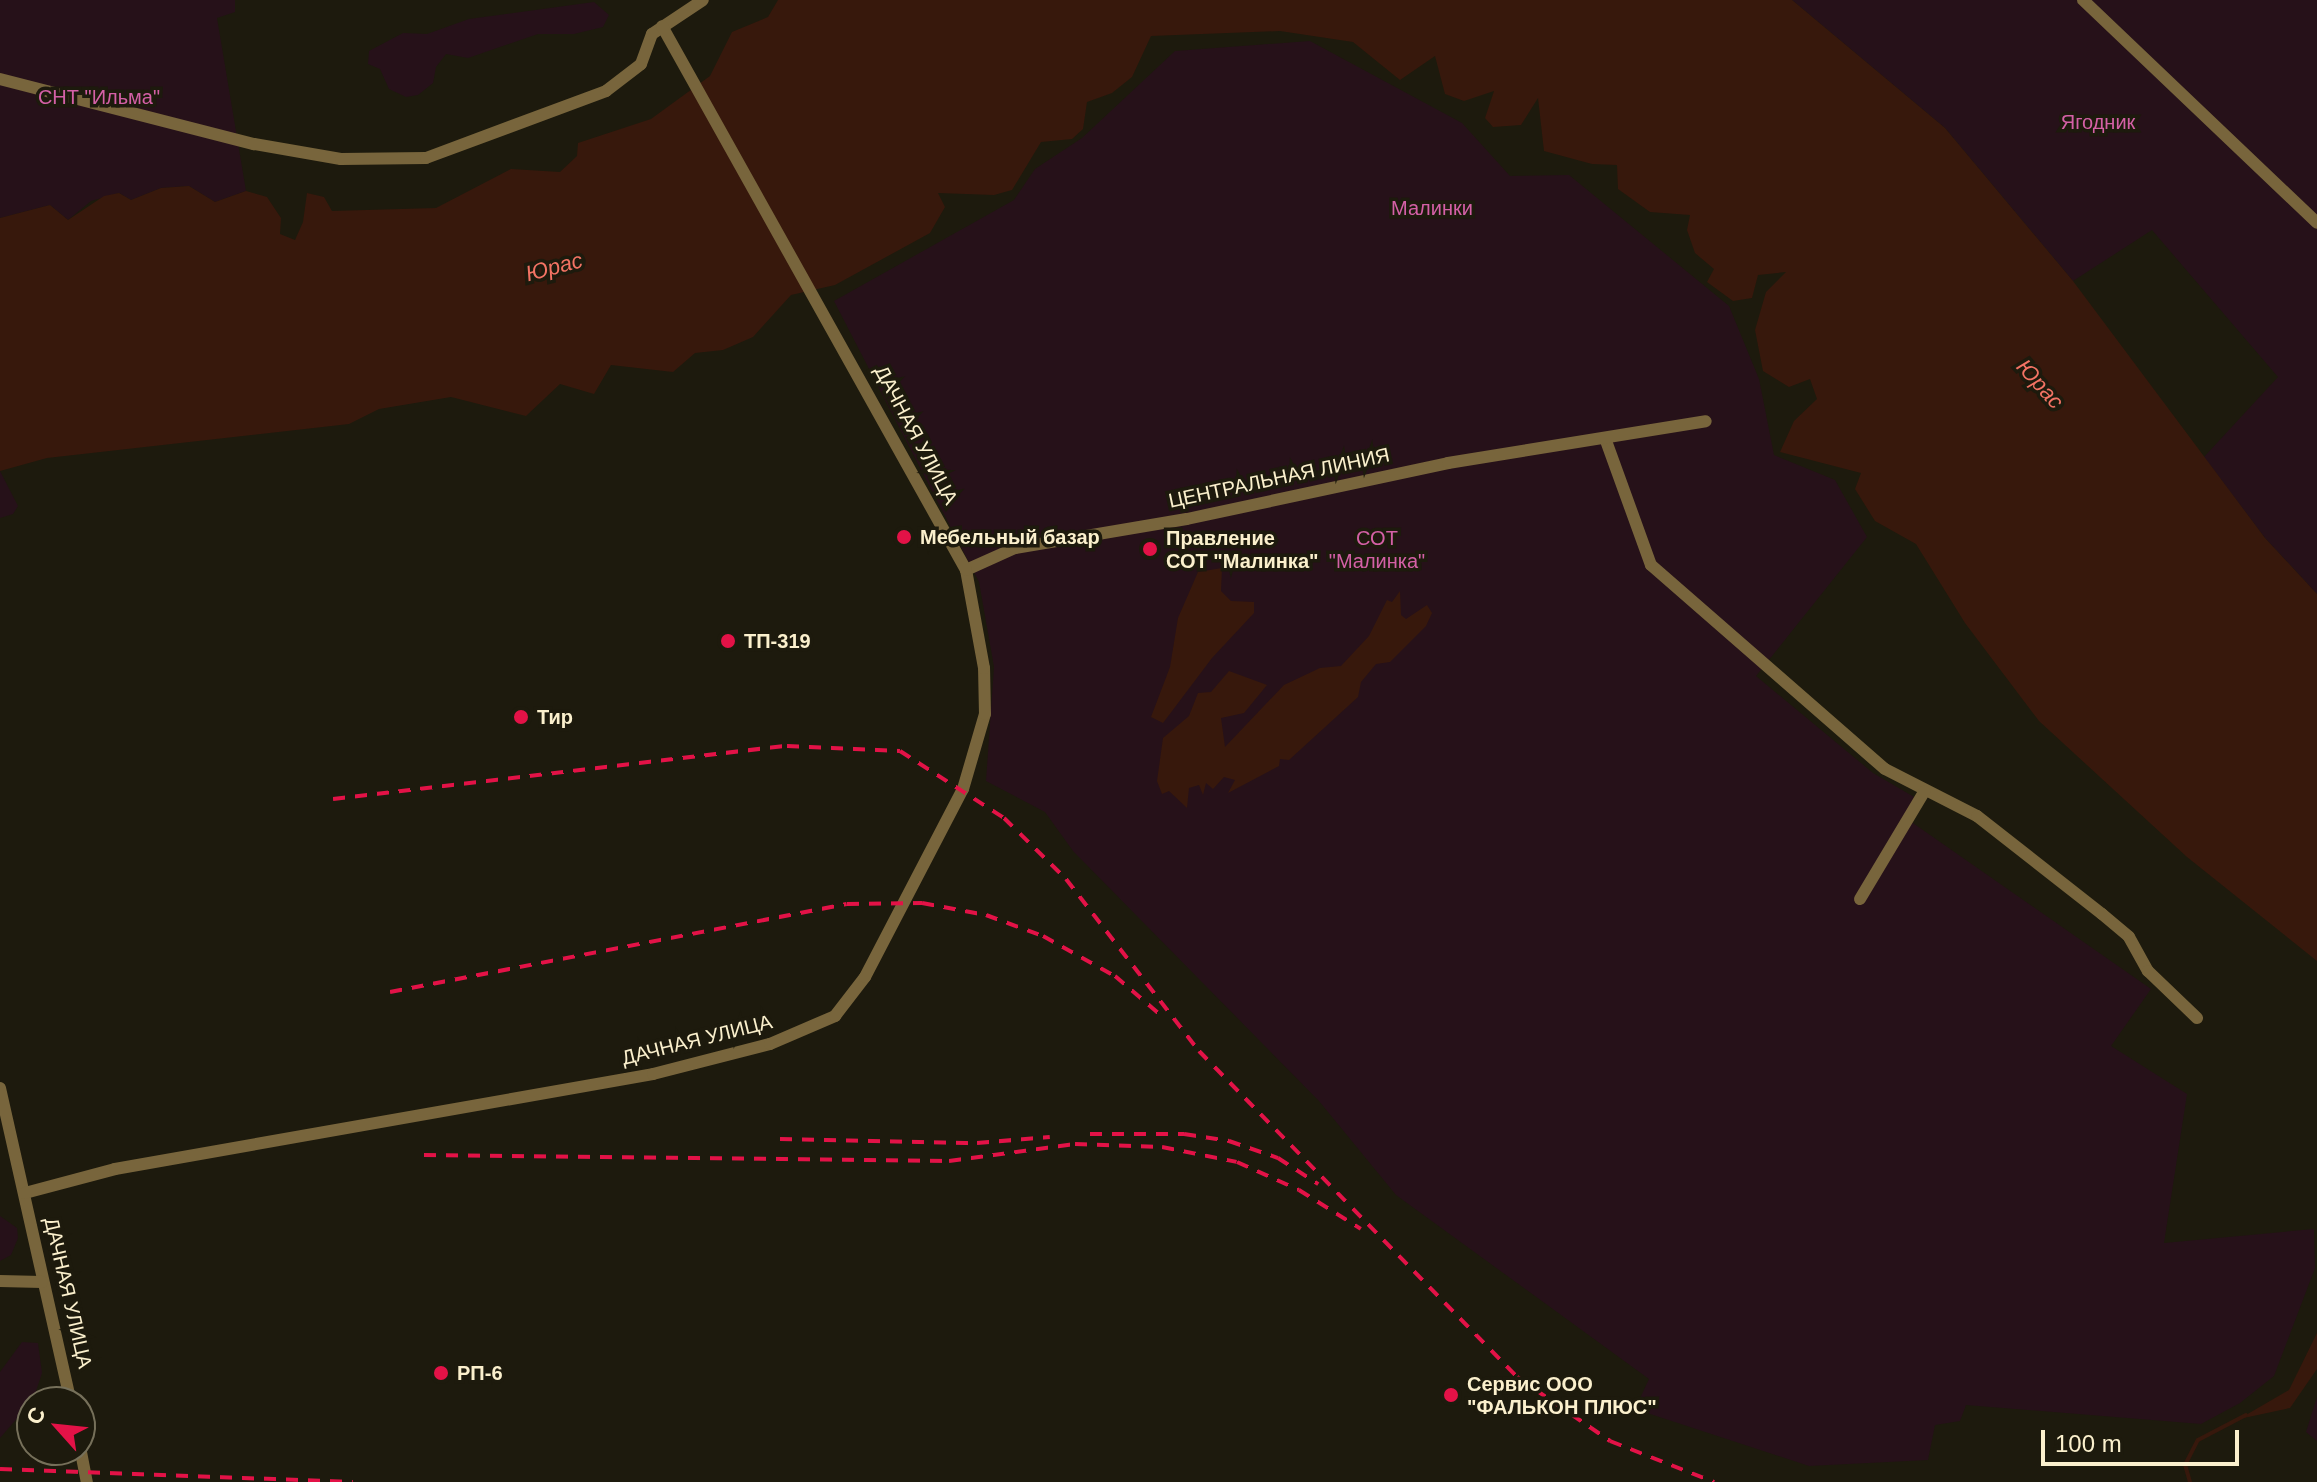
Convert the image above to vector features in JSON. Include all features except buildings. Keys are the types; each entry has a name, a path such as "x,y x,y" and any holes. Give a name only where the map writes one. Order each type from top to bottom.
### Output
{"street":[{"path":"0,79 254,144 341,159 426,158 606,91 641,64 652,34 703,0"},
{"path":"2083,0 2317,223"},
{"name":"ДАЧНАЯ УЛИЦА","path":"25,1193 115,1169 653,1074 770,1044 835,1016 865,977 972,765 985,714 984,668 966,570 857,367 839,347 662,26"},
{"name":"ЦЕНТРАЛЬНАЯ ЛИНИЯ","path":"966,570 1015,548 1706,421"},
{"path":"1605,438 1651,565 1885,769 1924,792 1948,798 1977,816 2102,914 2129,937 2148,971 2197,1018"},
{"path":"1860,899 1924,792"},
{"name":"ДАЧНАЯ УЛИЦА","path":"0,1088 67,1386"},
{"path":"0,1281 42,1282"}],"green space":[{"name":"СНТ \"Ильма\"","path":"0,0 235,0 235,12 217,18 246,191 215,202 189,186 161,188 131,200 119,193 91,201 68,220 50,205 0,218"},
{"name":"Ягодник","path":"1792,0 2317,0 2317,594 2265,538 2204,457 2278,377 2152,230 2073,281 1945,128"},
{"path":"594,2 609,15 603,27 574,34 538,34 468,58 446,54 436,67 433,83 418,95 406,97 389,89 380,69 368,64 369,51 403,33 427,34 469,19"},
{"name":"СОТ \"Малинка\"","path":"1310,41 1462,123 1510,176 1569,175 1729,306 1759,379 1774,455 1835,480 1867,537 1756,676 1873,773 1921,801 1910,821 2151,989 2111,1046 2187,1094 2164,1243 2314,1229 2315,1268 2274,1376 2240,1403 2201,1424 1966,1405 1960,1421 1935,1425 1928,1460 1809,1466 1635,1409 1649,1379 1396,1195 1319,1101 1073,851 1045,812 986,781 994,667 979,582 834,301 1014,200 1035,169 1082,138 1175,51"},
{"path":"0,471 18,506 13,514 0,518"},
{"path":"0,1216 17,1228 18,1238 11,1255 0,1261"},
{"path":"22,1342 38,1343 42,1373 38,1386 16,1386 16,1420 0,1438 0,1372"},
{"path":"2317,1397 2317,1441 2306,1432"}],"water":[{"name":"Юрас","path":"778,0 1792,0 1945,128 2073,281 2265,538 2317,594 2317,961 2187,857 2039,721 1965,623 1916,544 1875,521 1855,489 1861,473 1780,452 1794,421 1817,399 1810,379 1789,387 1763,371 1755,330 1766,292 1786,272 1758,275 1752,298 1733,301 1707,282 1714,269 1695,253 1687,230 1690,215 1650,212 1618,189 1617,165 1592,164 1544,151 1538,98 1521,125 1493,127 1485,118 1494,91 1464,101 1445,94 1435,56 1400,80 1353,42 1280,31 1151,36 1132,77 1112,93 1087,102 1083,129 1072,139 1041,142 1012,190 994,195 938,193 945,207 930,233 835,285 791,295 753,337 723,350 695,353 673,372 611,365 594,394 560,384 526,416 451,397 379,409 349,424 47,458 0,471 0,218 50,205 68,220 104,196 119,193 131,200 161,188 189,186 215,202 246,191 267,197 281,218 280,234 295,240 303,222 307,193 324,197 332,211 436,208 511,169 560,172 577,156 578,143 651,119 710,76 732,32 768,17"},
{"path":"1222,568 1221,591 1231,601 1254,602 1254,613 1212,658 1163,723 1151,717 1170,667 1178,618 1198,572"},
{"path":"1400,591 1401,615 1406,619 1427,605 1432,613 1426,626 1390,662 1376,664 1361,682 1358,697 1289,760 1280,759 1279,766 1228,793 1235,780 1224,777 1213,789 1206,783 1203,795 1199,785 1189,788 1187,808 1169,791 1162,794 1157,781 1163,738 1189,716 1198,693 1211,692 1229,671 1267,685 1244,713 1221,718 1225,747 1284,685 1320,668 1341,666 1369,636 1387,600 1392,602"},
{"path":"2317,1333 2317,1369 2290,1408 2239,1419 2289,1390"}],"waterway":[{"path":"2190,1482 2185,1465 2198,1440 2246,1415"}],"railway":[{"path":"333,799 787,746 900,751 1004,818 1066,879 1199,1051 1517,1377 1610,1441 1714,1482"},
{"path":"390,992 847,904 922,903 986,915 1043,936 1115,976 1164,1018"},
{"path":"1090,1134 1184,1134 1229,1141 1278,1158 1318,1184"},
{"path":"780,1139 977,1143 1050,1137"},
{"path":"424,1155 949,1161 1075,1144 1162,1147 1237,1162 1299,1190 1361,1229"},
{"path":"0,1469 353,1482"}],"place":[{"name":"Мебельный базар","path":"904,537"},
{"name":"Правление СОТ \"Малинка\"","path":"1150,549"},
{"name":"ТП-319","path":"728,641"},
{"name":"Тир","path":"521,717"},
{"name":"РП-6","path":"441,1373"},
{"name":"Сервис ООО \"ФАЛЬКОН ПЛЮС\"","path":"1451,1395"}],"park label":[{"name":"Малинки","path":"1432,208"}]}
